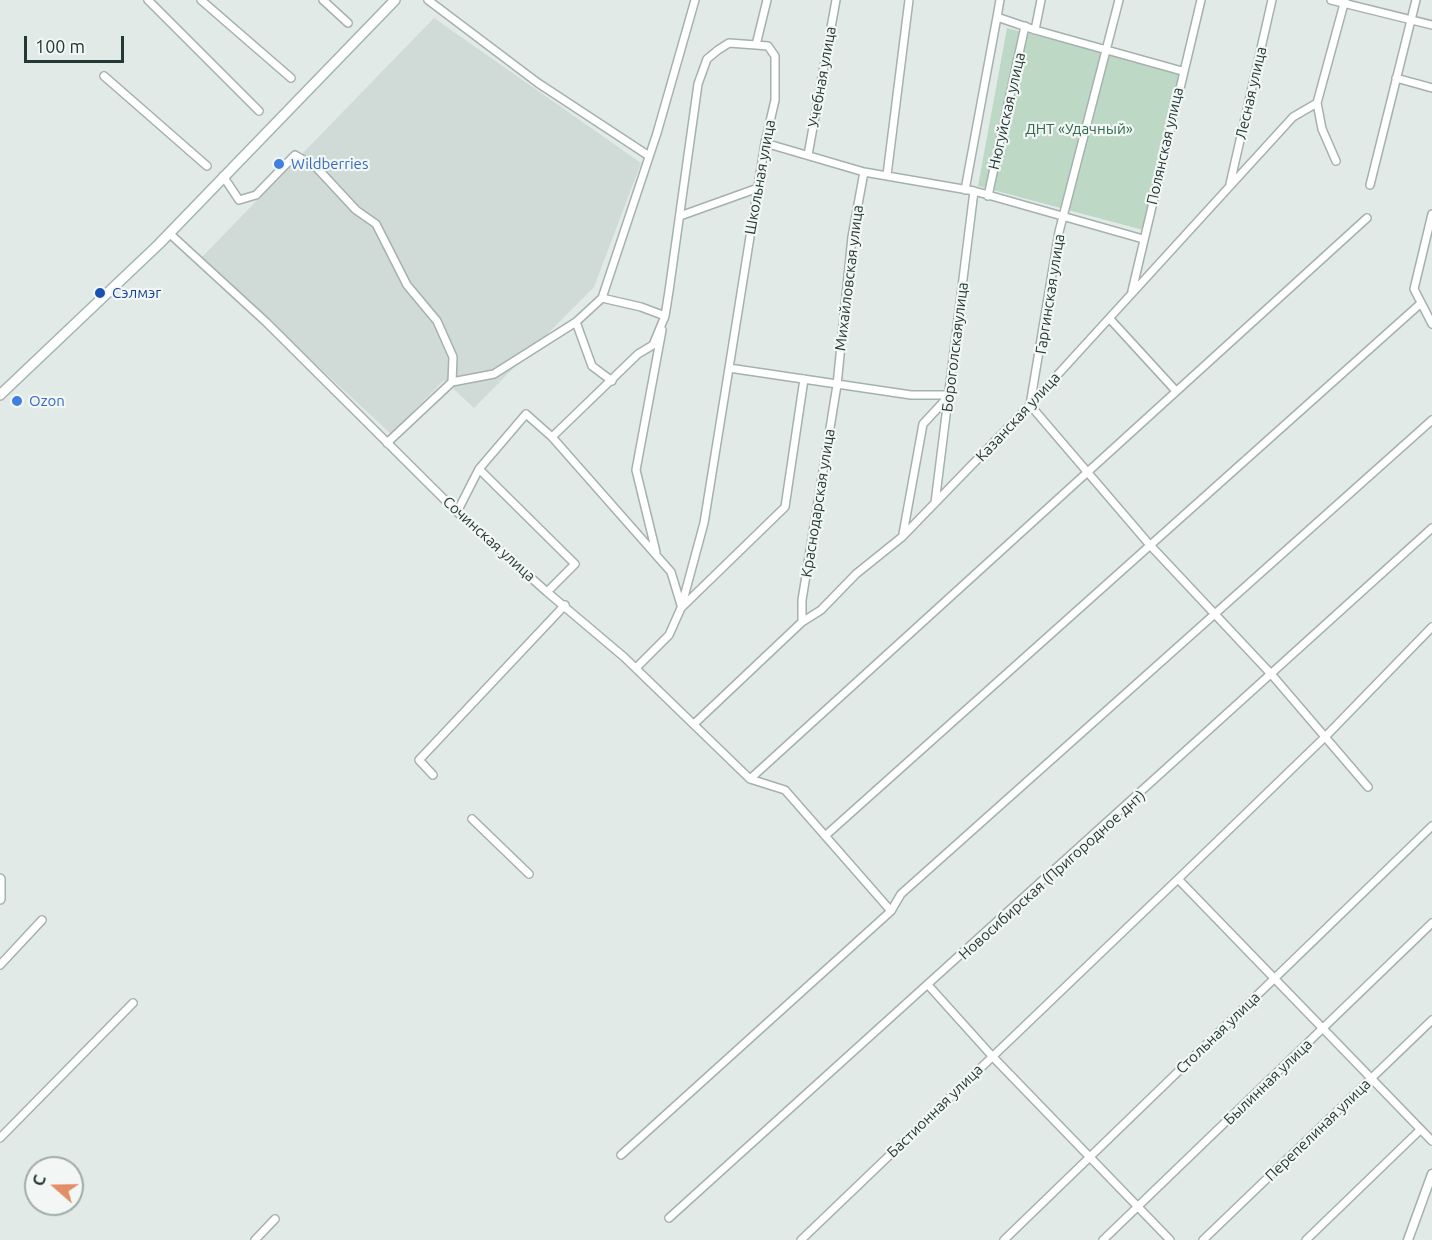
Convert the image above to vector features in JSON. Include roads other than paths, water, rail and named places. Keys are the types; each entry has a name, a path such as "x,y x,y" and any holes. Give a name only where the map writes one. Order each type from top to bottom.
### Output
{"main road":[{"path":"0,395 169,233 395,0"},
{"path":"0,879 0,899"}],"street":[{"path":"148,0 258,111"},
{"path":"201,0 291,78"},
{"path":"323,0 348,23"},
{"path":"428,0 538,83 649,156"},
{"path":"387,443 452,382 494,374 576,322 602,298 649,156 695,0"},
{"path":"657,554 636,470 665,316 698,84 707,59 729,44 756,45 767,0"},
{"name":"Учебная улица","path":"808,155 836,0"},
{"path":"887,175 909,0"},
{"path":"965,190 1000,0"},
{"path":"1035,30 1041,0"},
{"name":"Гаргинская улица","path":"1030,405 1064,219 1119,0"},
{"name":"Полянская улица","path":"1131,294 1182,71 1201,0"},
{"name":"Лесная улица","path":"1230,187 1272,0"},
{"path":"1331,0 1432,25"},
{"path":"1370,185 1416,0"},
{"path":"1336,160 1322,129 1317,103 1345,2"},
{"path":"997,17 1035,30 1107,48 1182,71"},
{"name":"Нюгуйская улица","path":"988,196 1025,26"},
{"name":"Школьная улица","path":"681,608 704,523 765,143 775,100 776,56 768,46 756,45"},
{"path":"104,76 207,166"},
{"path":"1396,78 1432,88"},
{"name":"Казанская улица","path":"694,724 802,622 821,610 856,574 902,537 1030,405 1293,117 1317,103"},
{"path":"765,143 864,172 974,191 1064,219 1143,239"},
{"path":"223,176 239,200 256,195 295,155 317,168 356,210 376,224 407,285 437,321 453,357 452,382"},
{"name":"Михайловская улица","path":"837,385 852,237 864,172"},
{"path":"680,216 758,188"},
{"name":"Бороголскаяулица","path":"935,503 974,191"},
{"path":"1432,214 1414,289 1432,324"},
{"path":"750,778 1367,218"},
{"name":"Сочинская улица","path":"169,233 266,322 457,512 548,592 575,564 479,469"},
{"path":"602,298 641,307 665,316"},
{"path":"825,836 1420,304"},
{"path":"552,437 638,354 653,345 665,316"},
{"path":"1110,319 1176,391"},
{"path":"576,322 592,366 612,381"},
{"path":"729,368 911,395 950,394"},
{"path":"636,668 669,635 681,608 785,507 804,379"},
{"name":"Краснодарская улица","path":"802,622 802,600 837,385"},
{"path":"902,537 923,424 950,394"},
{"path":"1030,405 1149,544 1272,675 1368,787"},
{"path":"457,512 479,469 526,414 552,437 657,554 671,572 681,608"},
{"path":"621,1155 891,911 901,894 1432,420"},
{"name":"Новосибирская (Пригородное днт)","path":"669,1218 929,986 1432,528"},
{"path":"548,592 636,668 750,778 785,790 891,911"},
{"path":"433,775 419,760 565,605"},
{"name":"Бастионная улица","path":"801,1240 1068,981 1326,736 1432,627"},
{"path":"472,819 529,874"},
{"name":"Стольная улица","path":"1004,1240 1432,826"},
{"path":"1178,879 1321,1030 1432,1142"},
{"path":"0,965 42,920"},
{"name":"Былинная улица","path":"1103,1240 1432,923"},
{"path":"929,986 992,1056 1170,1240"},
{"path":"0,1137 132,1003"},
{"name":"Перепелиная улица","path":"1203,1240 1432,1020"},
{"path":"1306,1240 1419,1131"},
{"path":"1408,1240 1432,1174"},
{"path":"255,1240 275,1219"}],"place":[{"name":"Wildberries","path":"279,164"},
{"name":"Сэлмэг","path":"100,293"},
{"name":"Ozon","path":"17,401"}],"park label":[{"name":"ДНТ «Удачный»","path":"1079,129"}]}
